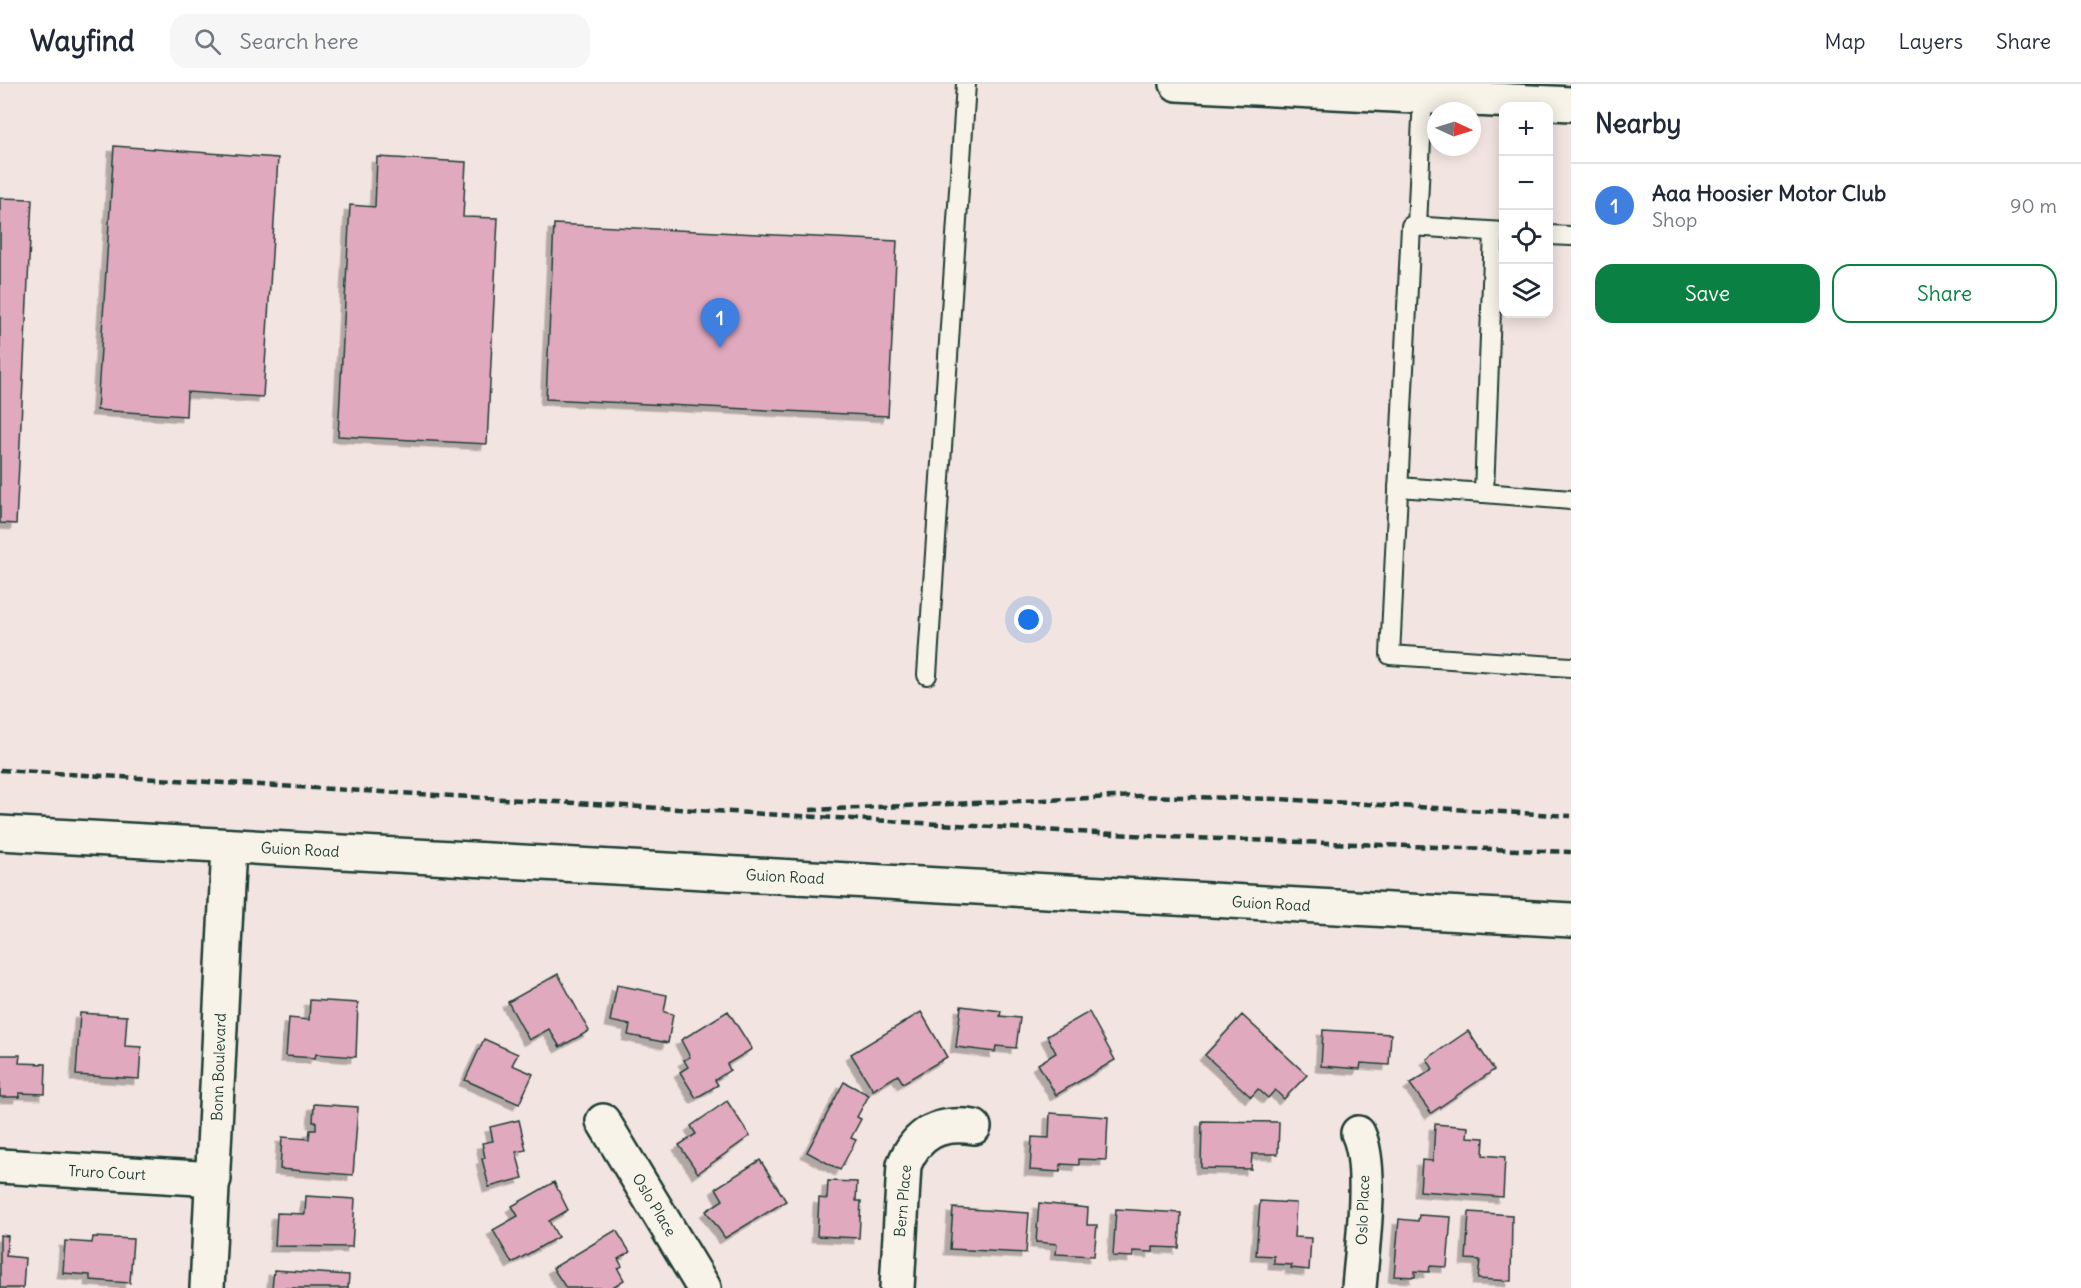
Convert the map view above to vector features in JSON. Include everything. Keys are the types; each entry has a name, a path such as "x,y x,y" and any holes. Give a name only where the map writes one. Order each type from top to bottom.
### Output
{"street":[{"path":"1177,84 1441,93 1571,104"},
{"name":"Guion Road","path":"0,833 1571,920"},
{"name":"Bonn Boulevard","path":"207,1288 229,846"},
{"name":"Oslo Place","path":"603,1121 704,1288"},
{"name":"Bern Place","path":"897,1288 904,1165 907,1157 922,1137 937,1129 958,1125 974,1127"},
{"name":"Oslo Place","path":"1358,1133 1364,1149 1366,1174 1359,1288"},
{"name":"Truro Court","path":"0,1166 214,1179"}],"lane":[{"path":"927,675 966,84"},
{"path":"1417,226 1441,93"},
{"path":"1484,492 1499,232 1411,226 1390,655 1571,667"},
{"path":"1553,235 1571,236"},
{"path":"1398,486 1571,500"}],"building":[{"path":"114,146 278,158 263,397 187,392 186,416 97,410"},
{"path":"377,157 466,162 463,217 498,218 487,444 338,436 350,205 375,207"},
{"path":"0,198 32,199 16,524 0,523"},
{"path":"554,224 897,241 888,416 546,399"},
{"path":"558,974 589,1031 560,1047 549,1029 529,1040 508,1002"},
{"path":"617,985 667,995 664,1012 673,1014 668,1043 628,1035 630,1025 610,1021"},
{"path":"310,1000 358,1003 356,1057 316,1054 315,1058 286,1056 289,1018 309,1020"},
{"path":"961,1006 1001,1011 1000,1016 1020,1018 1016,1048 996,1046 995,1052 956,1047"},
{"path":"728,1011 752,1049 727,1064 730,1070 715,1080 718,1085 696,1098 680,1072 688,1067 684,1060 690,1057 681,1040"},
{"path":"921,1012 947,1057 903,1083 898,1075 873,1090 851,1054"},
{"path":"1089,1012 1115,1060 1056,1095 1038,1064 1056,1053 1047,1036"},
{"path":"80,1013 127,1016 125,1046 141,1047 139,1079 76,1075"},
{"path":"1242,1015 1307,1075 1284,1099 1275,1090 1268,1098 1258,1089 1251,1097 1205,1055"},
{"path":"1323,1030 1391,1034 1389,1065 1361,1063 1360,1069 1321,1066"},
{"path":"1468,1031 1494,1070 1431,1113 1410,1084 1433,1069 1427,1059"},
{"path":"484,1039 518,1054 512,1065 533,1074 519,1104 465,1080"},
{"path":"0,1055 20,1055 19,1063 46,1064 45,1094 19,1093 19,1097 0,1097"},
{"path":"844,1082 869,1095 857,1117 861,1119 851,1138 856,1140 840,1170 807,1152"},
{"path":"727,1101 750,1136 698,1173 679,1145 696,1134 691,1126"},
{"path":"314,1104 358,1107 353,1175 280,1169 282,1137 309,1139 310,1130 316,1130 316,1122 313,1122"},
{"path":"1050,1113 1108,1117 1106,1160 1079,1159 1079,1165 1061,1164 1060,1172 1030,1170 1032,1137 1049,1138"},
{"path":"519,1120 526,1150 516,1152 523,1178 489,1187 482,1159 485,1158 482,1143 493,1141 490,1127"},
{"path":"1202,1121 1279,1122 1278,1154 1252,1154 1251,1169 1201,1168"},
{"path":"1435,1124 1468,1127 1467,1137 1484,1138 1483,1155 1505,1157 1503,1197 1420,1191 1422,1160 1433,1161"},
{"path":"760,1160 786,1201 725,1238 706,1211 723,1200 716,1188"},
{"path":"828,1181 857,1182 856,1201 861,1201 859,1238 817,1236 819,1198 827,1199"},
{"path":"554,1182 568,1210 549,1221 558,1237 512,1263 493,1230 518,1216 512,1206"},
{"path":"306,1196 355,1199 352,1247 275,1246 277,1213 305,1214"},
{"path":"1260,1201 1296,1203 1294,1237 1311,1238 1309,1270 1291,1268 1292,1265 1274,1264 1274,1256 1256,1255"},
{"path":"1039,1203 1088,1208 1087,1225 1097,1225 1094,1256 1056,1254 1057,1244 1036,1242"},
{"path":"953,1208 1029,1213 1026,1253 950,1249"},
{"path":"1116,1209 1181,1213 1179,1248 1153,1247 1153,1252 1133,1251 1133,1257 1113,1256"},
{"path":"1469,1212 1512,1215 1511,1281 1478,1279 1480,1260 1466,1259"},
{"path":"1419,1215 1451,1217 1447,1267 1430,1266 1429,1272 1415,1271 1415,1277 1394,1276 1399,1219 1418,1221"},
{"path":"616,1230 630,1252 618,1259 622,1266 618,1269 624,1280 611,1288 566,1288 553,1268"},
{"path":"0,1235 8,1236 6,1256 25,1258 23,1288 0,1288"},
{"path":"93,1237 133,1239 130,1283 90,1280 90,1275 63,1273 65,1241 92,1243"},
{"path":"274,1270 349,1275 348,1288 272,1288"}],"railway":[{"path":"0,770 1166,837 1571,852"},
{"path":"810,810 1138,796 1280,799 1571,816"}],"place":[{"name":"Aaa Hoosier Motor Club","path":"720,348"}]}
